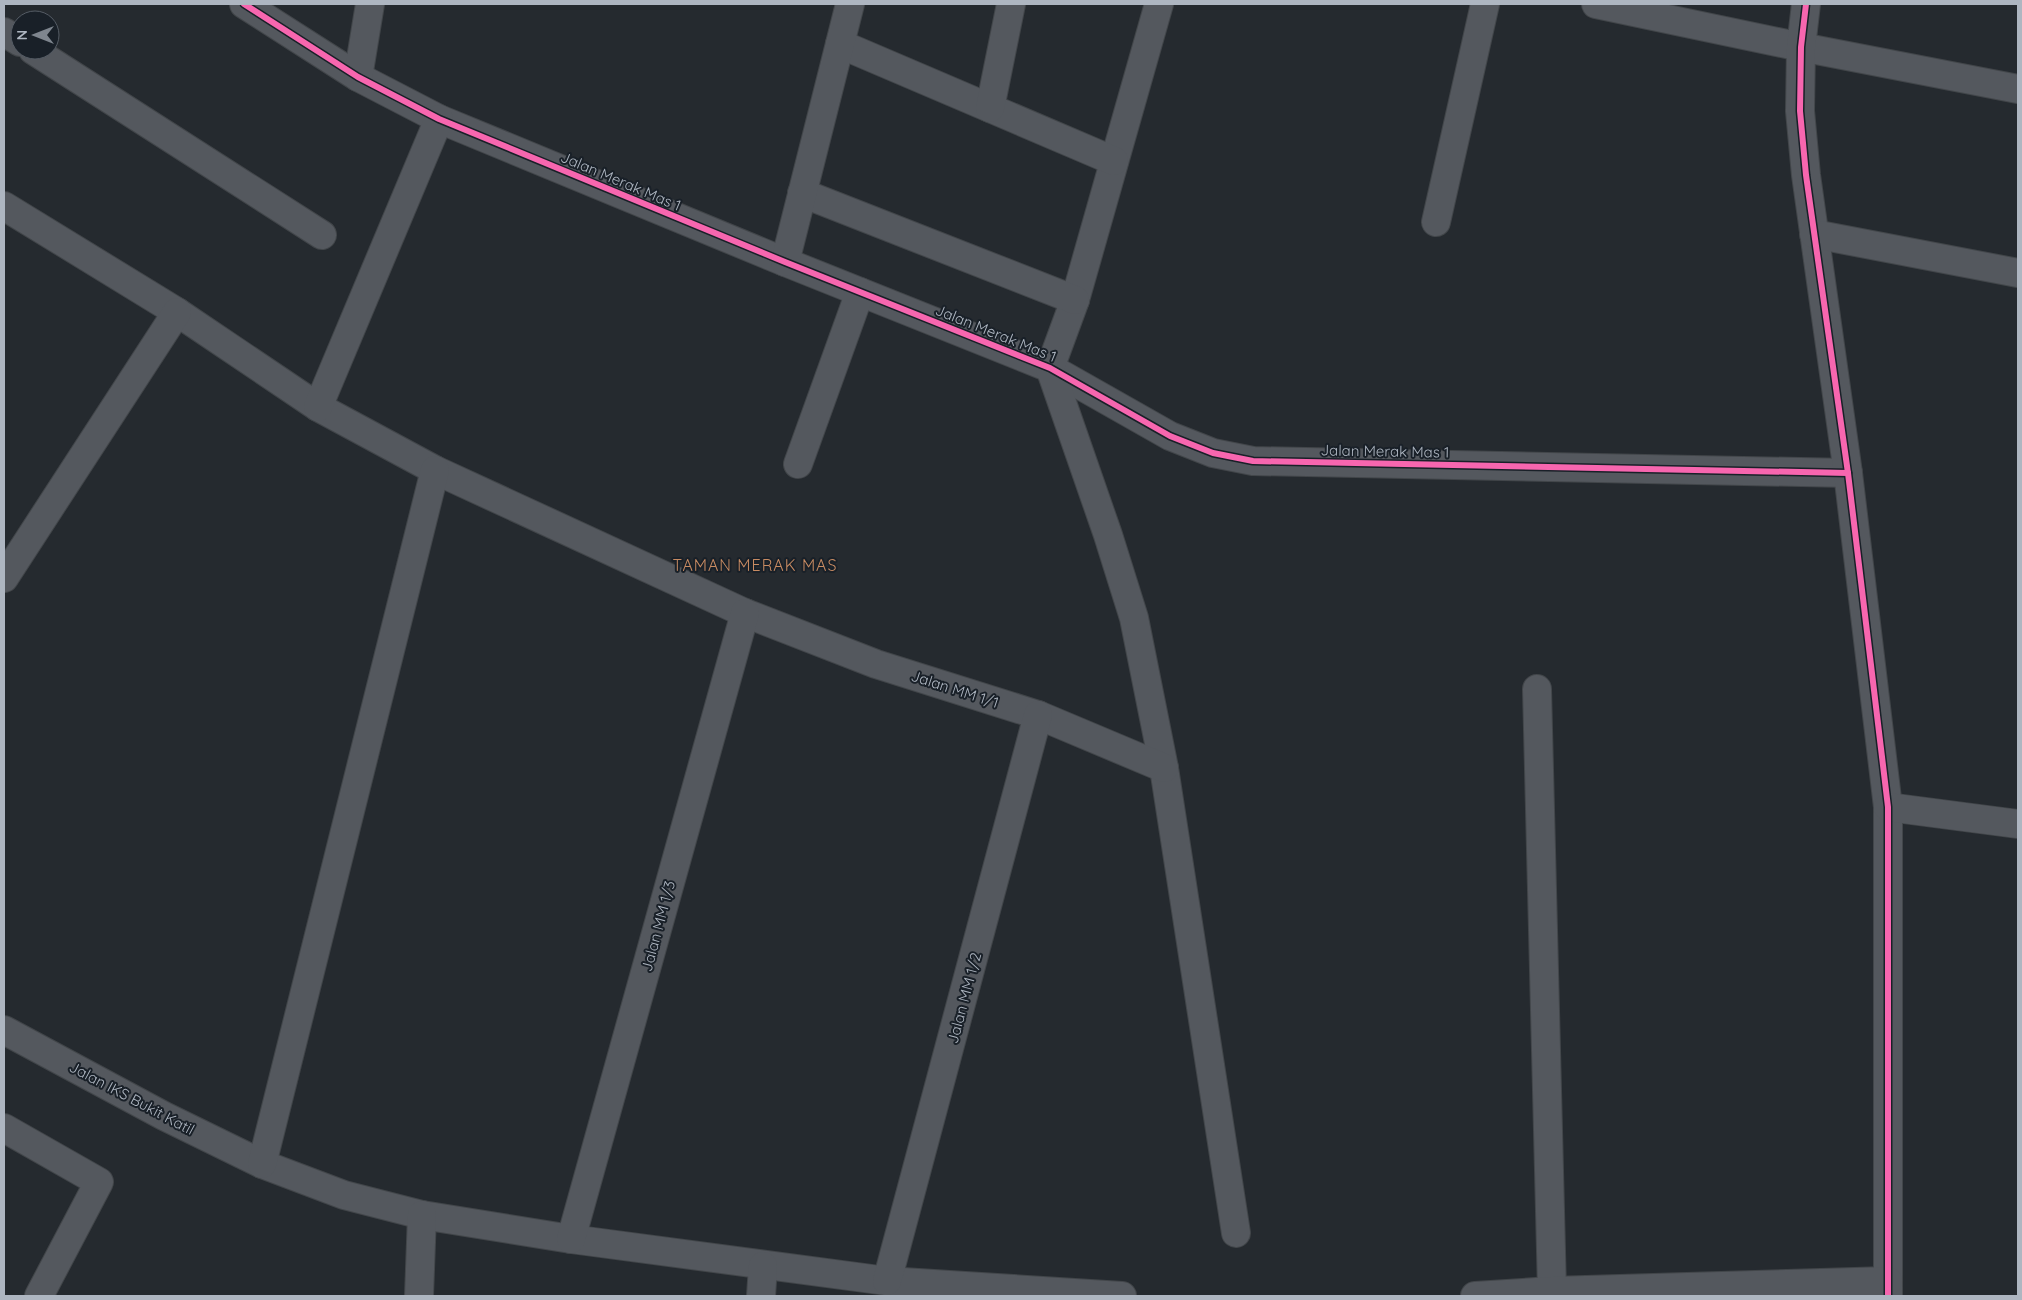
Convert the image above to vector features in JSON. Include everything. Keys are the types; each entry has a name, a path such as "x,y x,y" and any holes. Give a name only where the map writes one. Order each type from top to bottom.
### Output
{"street":[{"name":"Jalan Merak Mas 1","path":"244,4 358,77 439,119 785,262 1050,368 1170,436 1213,452 1253,460 1848,473"},
{"path":"358,77 370,4"},
{"path":"785,262 850,4"},
{"path":"990,108 1012,4"},
{"path":"1159,4 1075,300 1050,368 1108,535 1134,618 1164,768 1236,1233"},
{"path":"1436,222 1485,4"},
{"path":"1596,4 2018,89"},
{"path":"1475,1296 1552,1291 1888,1289 1888,807 1848,473 1806,175 1800,111 1802,47 1806,4"},
{"path":"840,44 1114,161"},
{"path":"48,60 322,235"},
{"path":"318,407 439,119"},
{"path":"802,192 1075,300"},
{"name":"Jalan MM 1/1","path":"4,206 177,312 318,407 435,470 744,613 876,664 1038,715 1164,768"},
{"path":"1814,234 2018,273"},
{"path":"798,464 860,292"},
{"path":"4,578 177,312"},
{"path":"262,1164 435,470"},
{"name":"Jalan MM 1/3","path":"571,1239 744,613"},
{"path":"1537,689 1552,1291"},
{"name":"Jalan MM 1/2","path":"887,1281 1038,715"},
{"path":"1888,807 2018,824"},
{"name":"Jalan IKS Bukit Katil","path":"4,1030 164,1116 262,1164 344,1195 422,1215 571,1239 887,1281 1122,1296"},
{"path":"4,1128 99,1182 39,1296"},
{"path":"419,1296 422,1215"},
{"path":"761,1296 763,1266"}],"cycle path":[{"path":"244,4 358,77 439,119 785,262 1050,368 1170,436 1213,453 1253,461 1848,473"},
{"path":"1806,4 1801,47 1800,111 1806,175 1848,473 1888,807 1888,1296"}],"district":[{"name":"TAMAN MERAK MAS","path":"755,565"}]}
